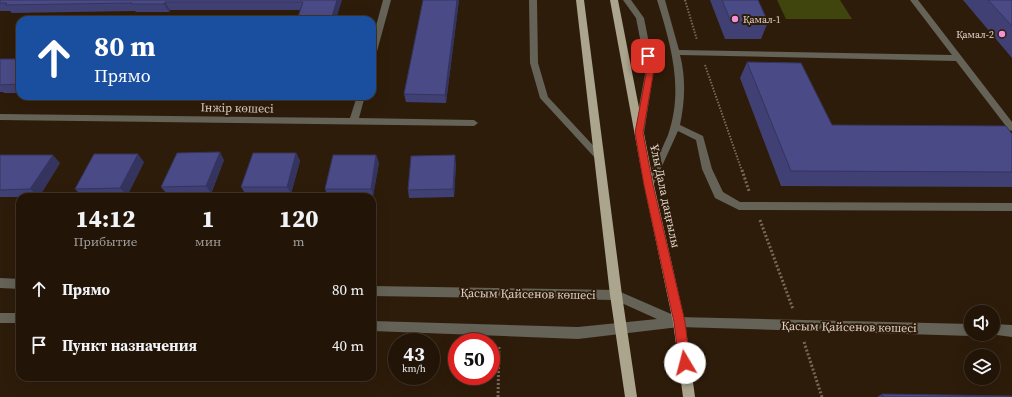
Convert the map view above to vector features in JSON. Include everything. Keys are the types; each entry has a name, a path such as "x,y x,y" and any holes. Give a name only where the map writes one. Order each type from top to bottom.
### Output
{"main road":[{"path":"580,0 630,397"},
{"name":"Ұлы Дала даңғылы","path":"614,0 649,185 679,322 689,397"}],"street":[{"path":"376,40 387,0"},
{"path":"533,0 534,63 544,98 599,157"},
{"path":"627,0 640,18 650,69 639,133"},
{"path":"649,185 675,126 682,93 677,52 661,0"},
{"path":"914,0 1012,128"},
{"path":"677,52 957,58"},
{"path":"354,121 360,100"},
{"name":"Інжір көшесі","path":"0,117 474,123"},
{"path":"675,126 700,138 707,169 719,195 739,206 1012,207"},
{"path":"0,283 16,284"},
{"name":"Қасым Қайсенов көшесі","path":"376,291 616,295 679,322"},
{"path":"0,318 16,318"},
{"name":"Қасым Қайсенов көшесі","path":"376,326 578,332 622,329 679,322 964,330"},
{"path":"1000,330 1012,331"}],"path":[{"path":"498,397 499,330"}],"green space":[{"path":"777,0 840,0 852,19 786,19"}],"building":[{"path":"0,0 337,0 332,16 298,16 303,2 165,2 164,4 131,4 132,3 5,5 7,3 0,3"},
{"path":"423,0 457,0 445,95 404,94"},
{"path":"722,0 758,0 768,22 731,22"},
{"path":"988,0 1012,0 1012,26"},
{"path":"0,59 16,59 16,84 0,85"},
{"path":"747,62 801,63 832,125 1006,126 1012,134 1012,172 791,171"},
{"path":"220,152 206,186 161,187 177,153"},
{"path":"253,153 296,153 287,187 241,187"},
{"path":"94,154 138,154 120,188 75,189"},
{"path":"0,155 53,155 30,189 0,190"},
{"path":"333,155 376,155 371,189 325,189"},
{"path":"455,155 453,189 408,190 411,156"},
{"path":"882,394 1012,396 1012,397 883,397"}],"place":[{"name":"Қамал-1","path":"735,19"},
{"name":"Қамал-2","path":"1002,34"}],"route":[{"path":"648,56 650,69 639,133 679,322 685,363"}]}
